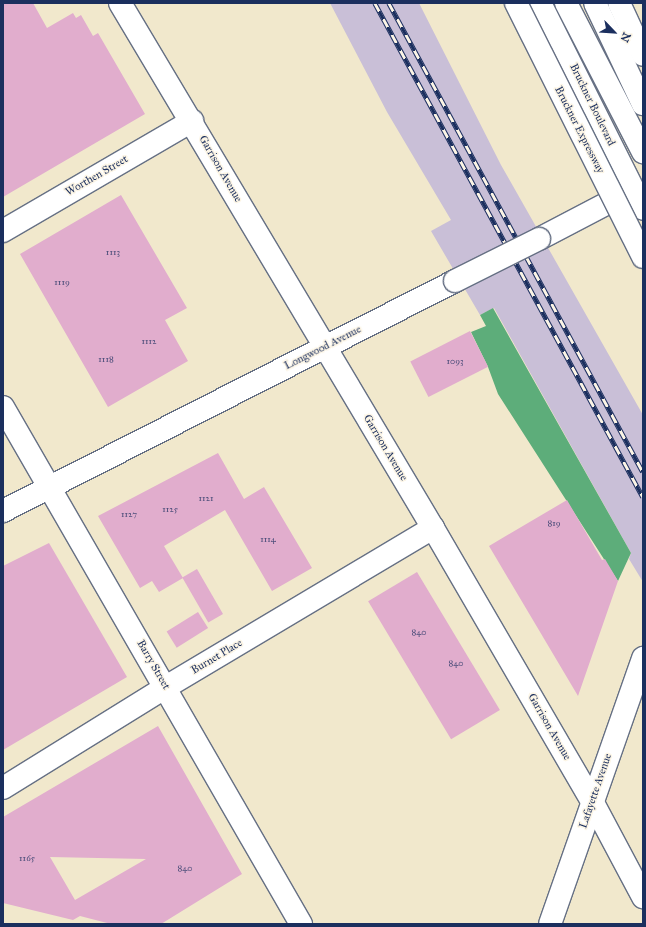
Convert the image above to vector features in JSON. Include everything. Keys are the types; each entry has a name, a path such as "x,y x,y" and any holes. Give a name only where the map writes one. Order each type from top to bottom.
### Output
{"main road":[{"name":"Garrison Avenue","path":"120,3 192,121 324,347 433,528 592,801 643,897"},
{"name":"Bruckner Expressway","path":"516,3 643,257"},
{"name":"Bruckner Boulevard","path":"540,3 640,194"},
{"path":"566,3 643,152"},
{"path":"595,3 643,104"},
{"path":"619,3 643,55"},
{"name":"Worthen Street","path":"3,231 192,121"},
{"name":"Longwood Avenue","path":"3,510 539,239 640,194"},
{"name":"Barry Street","path":"3,407 166,687 300,924"},
{"name":"Burnet Place","path":"3,788 166,687 433,528"},
{"name":"Lafayette Avenue","path":"550,924 642,660"}],"shaded area":[{"path":"330,3 419,3 501,165 643,415 643,582 629,559 631,553 494,308 480,315 431,231 451,220 387,112"}],"green space":[{"path":"493,308 631,553 618,581 498,394 488,367 471,332 486,326 480,315"}],"building":[{"path":"3,3 33,3 47,28 73,13 76,18 81,15 93,36 98,33 145,114 3,197"},
{"path":"121,195 187,308 165,320 188,361 108,407 20,254"},
{"path":"470,331 488,367 428,397 410,361"},
{"path":"218,453 244,499 264,487 312,568 272,591 225,510 164,546 183,578 159,592 152,581 140,588 98,516"},
{"path":"567,500 602,560 605,559 618,581 578,696 489,546"},
{"path":"49,543 127,677 3,750 3,566"},
{"path":"197,569 223,614 208,623 182,578"},
{"path":"417,572 500,710 451,739 368,601"},
{"path":"198,612 208,628 177,648 167,632"},
{"path":"158,726 242,874 161,924 111,924 80,916 73,920 3,903 3,817","holes":["50,857 146,859 75,900"]}],"railway":[{"path":"375,3 643,497"},
{"path":"389,3 643,472"}]}
